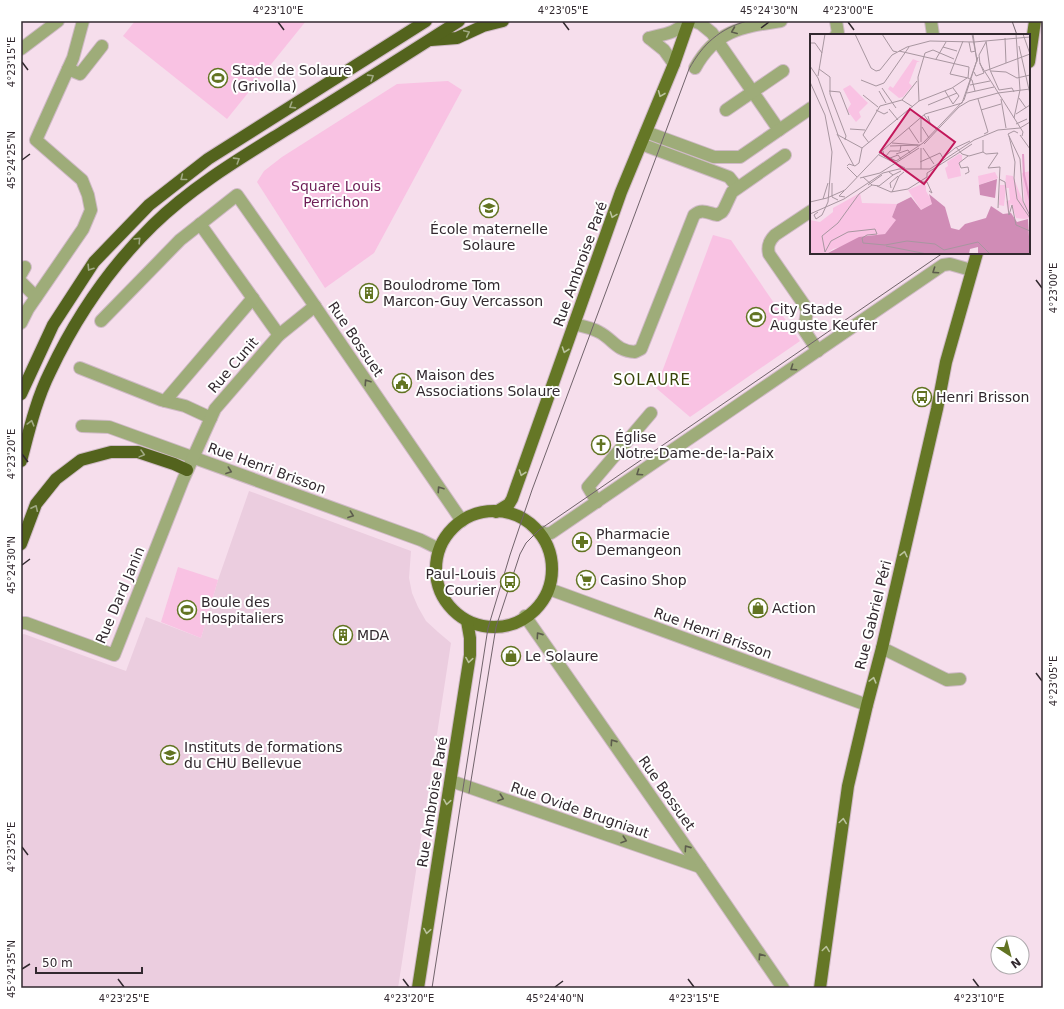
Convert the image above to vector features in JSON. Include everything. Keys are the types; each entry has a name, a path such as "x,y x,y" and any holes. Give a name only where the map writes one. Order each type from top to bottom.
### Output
{"highway":[{"path":"21,394 53,325 94,262 149,205 208,158 426,21"},
{"path":"21,461 35,408 49,373 70,332 110,273 131,247 183,199 221,171 459,21"},
{"path":"430,40 457,38 484,26 503,21"},
{"path":"21,544 36,504 56,479 81,460 111,452 138,452 187,470"}],"main road":[{"name":"Rue Ambroise Paré","path":"496,512 509,504 512,499 621,192 674,64 688,21"},
{"path":"1030,55 1035,21"},
{"name":"Rue Gabriel Péri","path":"820,988 848,786 882,648 937,409 946,362 977,254"},
{"path":"496,512 510,514 527,520 542,532 548,546 552,564 551,581 549,589 542,600 525,616 514,622 488,628 467,622 453,611 446,602 440,593 437,583 436,561 439,549 446,536 462,521 473,516 496,512"},
{"name":"Rue Ambroise Paré","path":"418,988 471,649 467,622"}],"street":[{"path":"21,49 58,21"},
{"path":"21,323 36,297 83,229 91,210 88,194 82,180 36,140 73,58 83,21"},
{"path":"674,64 664,50 649,38 672,33 680,29 688,21"},
{"path":"693,21 712,33 779,130"},
{"path":"695,68 704,52 730,32 747,26 781,21"},
{"path":"836,21 837,34"},
{"path":"931,21 933,34"},
{"path":"68,70 80,74 102,46"},
{"path":"726,110 783,71"},
{"path":"646,132 714,157 740,158 810,109"},
{"path":"641,144 729,177 737,188"},
{"path":"574,324 600,332 613,344 620,348 635,352 641,349 692,219 698,212 702,211 716,215 722,212 732,192 784,155"},
{"name":"Rue Bossuet","path":"200,224 237,194 462,521"},
{"path":"810,212 770,239 768,249 769,254 805,306 807,311 804,330 818,351"},
{"path":"101,321 175,245 200,224 279,335"},
{"path":"542,532 545,534 551,533 943,265 950,264 971,270"},
{"path":"21,282 36,297"},
{"path":"165,401 253,298"},
{"name":"Rue Cunit","path":"192,458 215,408 279,335 315,306"},
{"path":"77,367 165,401 185,406 211,418"},
{"path":"597,502 588,487 651,413"},
{"name":"Rue Henri Brisson","path":"82,426 109,427 421,540 439,549"},
{"name":"Rue Dard Janin","path":"21,623 26,623 114,655 192,458"},
{"name":"Rue Henri Brisson","path":"549,589 867,705"},
{"name":"Rue Bossuet","path":"525,616 783,988"},
{"path":"882,648 947,680 960,679"},
{"name":"Rue Ovide Brugniaut","path":"450,781 700,867"}],"shaded area":[{"path":"249,491 411,551 409,578 412,593 418,607 426,621 451,643 398,988 21,988 21,635 24,634 126,671 146,617 201,638 218,580"}],"green space":[{"name":"Stade de Solaure (Grivolla)","path":"135,21 306,21 227,119 123,36"},
{"name":"Square Louis Perrichon","path":"448,81 462,90 374,253 325,288 257,182 264,171 282,157 397,84"},
{"path":"713,235 731,240 800,341 690,417 656,388"},
{"name":"Boule des Hospitaliers","path":"178,567 218,580 201,638 161,622"}],"tram line":[{"path":"432,988 488,628 510,555 532,490 689,69 706,45 720,33 728,28 747,21"},
{"path":"1012,21 1017,34"},
{"path":"469,793 496,627 520,554 526,543 539,530 942,254"}],"place":[{"name":"Stade de Solaure (Grivolla)","path":"218,78"},
{"name":"École maternelle Solaure","path":"489,208"},
{"name":"Boulodrome Tom Marcon-Guy Vercasson","path":"369,293"},
{"name":"City Stade Auguste Keufer","path":"756,317"},
{"name":"Maison des Associations Solaure","path":"402,383"},
{"name":"Henri Brisson","path":"922,397"},
{"name":"Église Notre-Dame-de-la-Paix","path":"601,445"},
{"name":"Pharmacie Demangeon","path":"582,542"},
{"name":"Casino Shop","path":"586,580"},
{"name":"Paul-Louis Courier","path":"510,582"},
{"name":"Action","path":"758,608"},
{"name":"Boule des Hospitaliers","path":"187,610"},
{"name":"MDA","path":"343,635"},
{"name":"Le Solaure","path":"511,656"},
{"name":"Instituts de formations du CHU Bellevue","path":"170,755"}],"district":[{"name":"SOLAURE","path":"652,380"}]}
